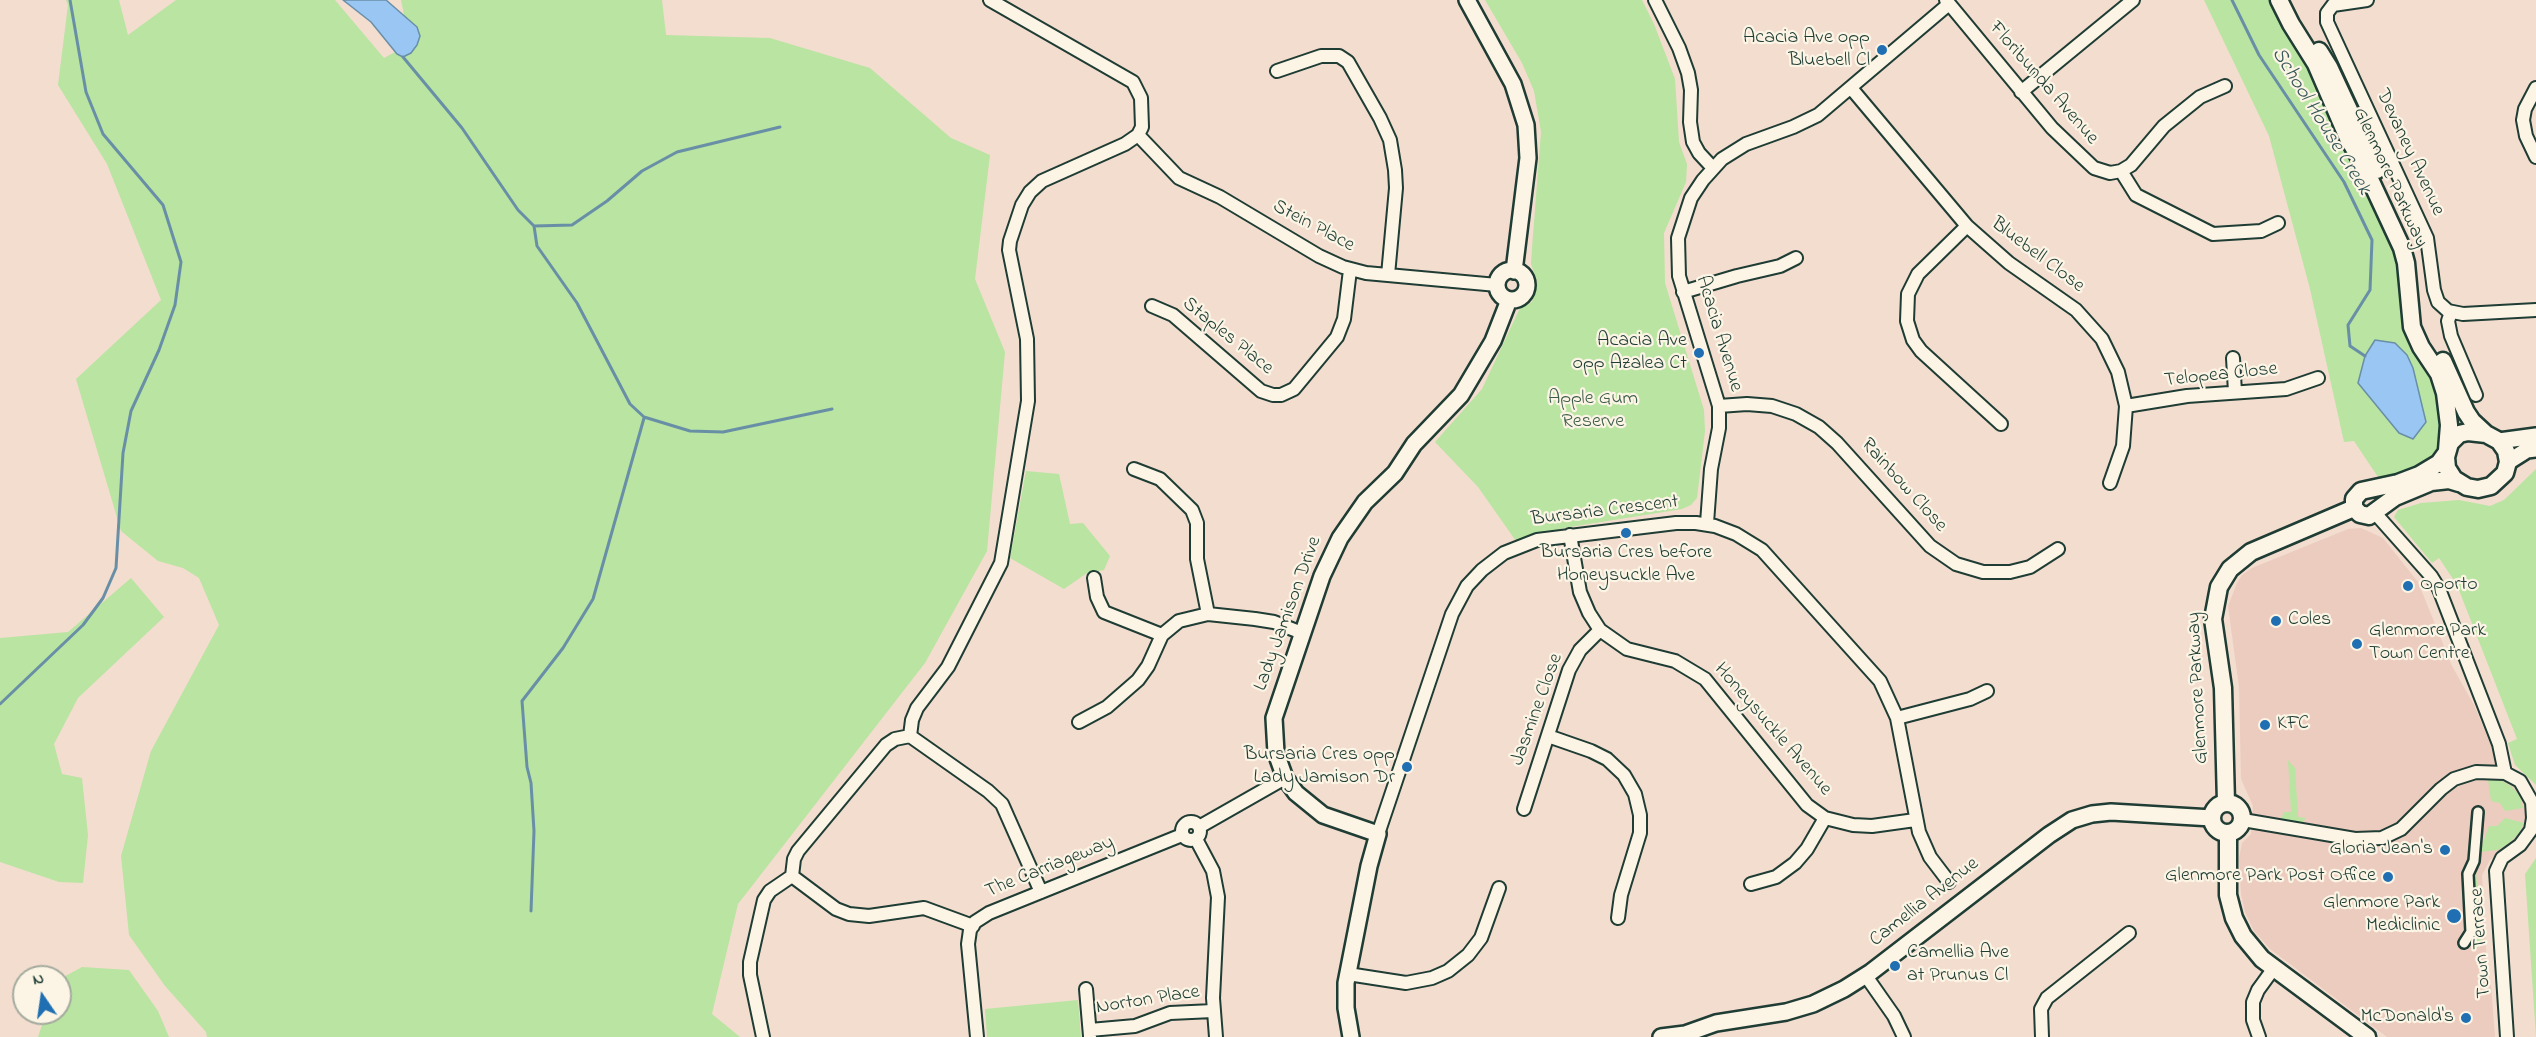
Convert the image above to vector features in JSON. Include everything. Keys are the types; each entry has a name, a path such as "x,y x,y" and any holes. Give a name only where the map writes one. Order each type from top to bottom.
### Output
{"main road":[{"name":"Glenmore Parkway","path":"2279,0 2316,64 2339,120 2362,162 2402,248 2406,263 2412,327 2421,347 2436,369 2445,393 2450,425 2447,451"},
{"name":"Glenmore Parkway","path":"2292,0 2299,19 2329,67 2410,242 2423,329 2448,369 2466,412 2472,421 2493,438"},
{"path":"2472,431 2493,438 2506,452 2508,462 2501,478 2491,486 2478,489 2449,480 2431,482 2395,497 2377,511 2364,516 2354,508 2356,495 2365,490 2398,483 2419,475 2439,463 2447,451 2454,438 2472,431"},
{"path":"2447,451 2447,468 2459,483"},
{"path":"2365,490 2377,495 2377,511"},
{"name":"Glenmore Parkway","path":"2226,803 2223,688 2213,619 2219,587 2230,569 2251,552 2354,508"},
{"path":"2226,803 2240,810 2242,820 2240,828 2228,834 2218,831 2212,818 2217,807 2226,803"},
{"path":"2228,834 2228,889 2234,918 2253,950 2367,1037"}],"street":[{"path":"910,736 912,720 917,708 945,673 958,650 994,579 1003,551 1029,386 1026,332 1009,255 1010,241 1022,205 1030,192 1047,179 1125,144 1138,135 1143,123 1142,98 1133,82 990,0"},
{"path":"1467,0 1513,84 1526,125 1528,158 1514,271"},
{"path":"1655,0 1679,48 1688,73 1693,142 1699,153 1712,167"},
{"path":"2021,92 2133,0"},
{"path":"2332,4 2367,0"},
{"name":"Acacia Avenue","path":"1707,524 1711,470 1719,428 1719,406 1683,292 1677,253 1681,224 1691,198 1712,167 1746,144 1793,128 1818,115 1948,2"},
{"name":"Floribunda Avenue","path":"1948,2 2052,129 2088,164 2105,173 2121,171"},
{"name":"Devaney Avenue","path":"2332,4 2327,22 2331,33 2427,238 2436,298 2440,305 2451,312"},
{"path":"1277,71 1321,56 1340,53 1348,62 1377,112 1392,150 1396,188 1388,275"},
{"path":"2225,86 2200,97 2164,126 2131,165 2121,171 2136,195 2205,231 2223,234 2256,231 2278,223"},
{"name":"Bluebell Close","path":"1851,88 1967,226 2009,263 2071,306 2088,321 2102,339 2115,363 2126,406 2123,446 2110,483"},
{"path":"2536,88 2525,109 2523,120 2526,136 2536,157"},
{"name":"Stein Place","path":"1138,135 1179,178 1220,197 1319,256 1350,270 1497,285"},
{"path":"1967,226 1918,274 1908,294 1907,321 1913,340 1921,351 2001,424"},
{"path":"1683,292 1780,266 1796,258"},
{"name":"Staples Place","path":"1152,306 1173,315 1261,391 1278,401 1294,389 1337,337 1344,319 1350,270"},
{"path":"1514,271 1525,278 1526,287 1518,298 1509,300 1499,293 1497,285 1504,272 1514,271"},
{"name":"Lady Jamison Drive","path":"1378,834 1323,815 1302,800 1285,778 1274,745 1274,718 1322,576 1343,532 1365,502 1395,473 1414,444 1461,395 1493,341 1509,300"},
{"path":"2476,395 2451,336 2448,321 2451,312 2463,314 2536,310"},
{"path":"2233,358 2235,392"},
{"name":"Telopea Close","path":"2126,406 2187,396 2286,389 2318,378"},
{"name":"Rainbow Close","path":"1719,406 1747,404 1772,406 1796,414 1819,427 1837,443 1930,546 1956,564 1983,572 2010,572 2030,567 2058,549"},
{"path":"2493,438 2536,436"},
{"path":"2508,462 2527,450 2536,449"},
{"path":"1134,469 1160,479 1192,510 1197,523 1197,559 1208,614"},
{"path":"2242,820 2355,839 2382,838 2401,829 2454,779 2476,772 2505,773 2499,744 2439,589 2431,576 2377,511"},
{"name":"Bursaria Crescent","path":"1351,1037 1346,1008 1348,975 1369,866 1452,614 1467,586 1482,570 1514,548 1537,540 1676,523 1707,524 1736,534 1769,557 1876,675 1888,694 1897,718 1915,820 1927,851 1949,882"},
{"name":"Honeysuckle Avenue","path":"1570,535 1580,592 1589,613 1600,630 1628,649 1675,661 1705,679 1791,789 1807,805 1825,818 1862,826 1915,820"},
{"path":"1094,578 1097,597 1104,612 1162,635"},
{"path":"1079,722 1107,707 1138,680 1148,666 1162,635 1179,621 1208,614 1266,620 1302,633"},
{"name":"Jasmine Close","path":"1524,809 1569,669 1580,650 1600,630"},
{"path":"1897,718 1970,699 1986,691"},
{"path":"763,1037 750,975 750,962 764,900 770,891 792,876 794,859 798,851 886,745 895,739 910,736 996,796 1009,815 1041,892"},
{"path":"1548,736 1607,759 1624,775 1635,794 1640,815 1640,833 1621,895 1618,918"},
{"name":"Town Terrace","path":"2505,773 2517,779 2525,787 2534,811 2527,837 2502,858 2496,871 2507,1037"},
{"path":"1216,1037 1213,1011 1218,897 1213,871 1198,833 1285,778"},
{"name":"Camellia Avenue","path":"1661,1037 1685,1034 1716,1023 1800,1008 1844,989 1866,976 2029,850 2072,820 2092,814 2111,812 2212,818"},
{"path":"2464,943 2470,932 2468,874 2474,861 2478,812"},
{"path":"1751,884 1776,877 1796,863 1825,818"},
{"name":"The Carriageway","path":"977,1037 968,944 973,926 989,913 1182,835 1181,829 1188,822 1194,822 1198,833"},
{"path":"792,876 831,906 849,914 869,916 924,908 973,926"},
{"path":"1348,975 1406,984 1432,978 1448,971 1468,955 1481,938 1499,888"},
{"path":"2042,1037 2041,1010 2047,998 2129,933"},
{"path":"2259,1037 2253,1020 2253,1002 2258,990 2274,968"},
{"path":"1866,976 1894,1016 1904,1037"},
{"name":"Norton Place","path":"1086,989 1090,1034 1135,1026 1170,1013 1213,1011"}],"shaded area":[{"name":"Glenmore Park Town Centre","path":"2361,528 2383,538 2418,582 2452,666 2474,705 2498,762 2526,794 2529,823 2516,845 2490,860 2482,875 2488,985 2491,985 2495,1037 2387,1037 2270,949 2254,931 2245,912 2241,894 2239,858 2242,843 2251,834 2253,806 2241,779 2239,687 2228,606 2242,575 2252,568 2348,529"}],"green space":[{"path":"66,0 119,0 128,35 176,0 335,0 384,58 410,44 401,0 662,0 666,35 770,38 870,68 951,138 990,155 975,279 1005,352 987,551 925,663 738,904 712,1014 740,1037 207,1037 206,1032 165,986 129,935 121,856 151,751 219,625 199,578 183,568 158,561 121,531 76,379 161,300 107,164 58,85 68,5"},
{"name":"Apple Gum Reserve","path":"1485,0 1642,0 1654,24 1675,79 1679,142 1687,164 1686,182 1664,233 1665,283 1704,410 1705,431 1697,498 1691,505 1682,509 1564,528 1516,541 1478,487 1435,442 1482,389 1520,308 1532,302 1537,281 1531,264 1541,132 1534,91 1522,63"},
{"path":"2204,0 2272,0 2311,69 2317,89 2359,173 2389,239 2400,279 2403,323 2415,353 2434,381 2442,410 2441,445 2419,469 2378,477 2354,441 2344,442 2310,289 2269,136"},
{"path":"2536,469 2536,785 2515,765 2508,743 2517,739 2457,585 2439,558 2432,563 2394,517 2398,510 2421,503 2459,500 2490,506 2504,500"},
{"path":"1026,471 1059,474 1070,524 1083,523 1110,556 1104,570 1087,573 1064,589 1010,558"},
{"path":"131,578 164,617 78,698 54,744 62,774 82,778 88,835 83,883 59,882 0,862 0,638 68,632"},
{"path":"2288,760 2295,768 2298,817 2306,818 2301,824 2285,822 2281,818 2284,812 2291,812"},
{"path":"2488,780 2502,781 2511,786 2520,796 2523,808 2505,811 2500,803 2491,801"},
{"path":"2505,818 2524,823 2519,833 2498,850 2480,852 2489,826 2497,826"},
{"path":"2536,858 2536,1037 2525,874"},
{"path":"2476,870 2482,943 2477,948 2473,943 2476,924 2473,878"},
{"path":"82,967 129,970 158,1011 169,1037 38,1037 42,1025 72,1025 72,972"},
{"path":"1078,1000 1081,1037 987,1037 985,1009"}],"water":[{"path":"343,0 386,0 417,27 420,36 417,45 411,53 403,57 397,54 371,22"},
{"path":"2375,340 2395,343 2407,355 2413,368 2426,422 2413,439 2399,433 2358,383 2365,356"}],"waterway":[{"path":"0,704 83,625 103,598 116,568 123,453 131,411 159,350 175,305 181,262 163,205 103,134 86,92 70,0"},
{"name":"School House Creek","path":"2232,0 2259,55 2344,182 2372,240 2370,290 2348,325 2350,346 2365,356"},
{"path":"403,57 462,128 518,210 534,226 537,246 577,303 630,404 644,417 690,431 723,432 832,409"},
{"path":"534,226 572,225 607,201 642,171 677,152 780,127"},
{"path":"531,911 534,831 522,701 563,648 593,599 644,418"}],"place":[{"name":"Acacia Ave opp Bluebell Cl","path":"1882,50"},
{"name":"Acacia Ave opp Azalea Ct","path":"1699,353"},
{"name":"Bursaria Cres before Honeysuckle Ave","path":"1626,533"},
{"name":"Oporto","path":"2408,586"},
{"name":"Coles","path":"2276,621"},
{"name":"Glenmore Park Town Centre","path":"2357,644"},
{"name":"KFC","path":"2265,725"},
{"name":"Bursaria Cres opp Lady Jamison Dr","path":"1407,767"},
{"name":"Gloria Jean's","path":"2445,850"},
{"name":"Glenmore Park Post Office","path":"2388,877"},
{"name":"Glenmore Park Mediclinic","path":"2454,916"},
{"name":"Camellia Ave at Prunus Cl","path":"1895,966"},
{"name":"McDonald's","path":"2466,1018"}]}
